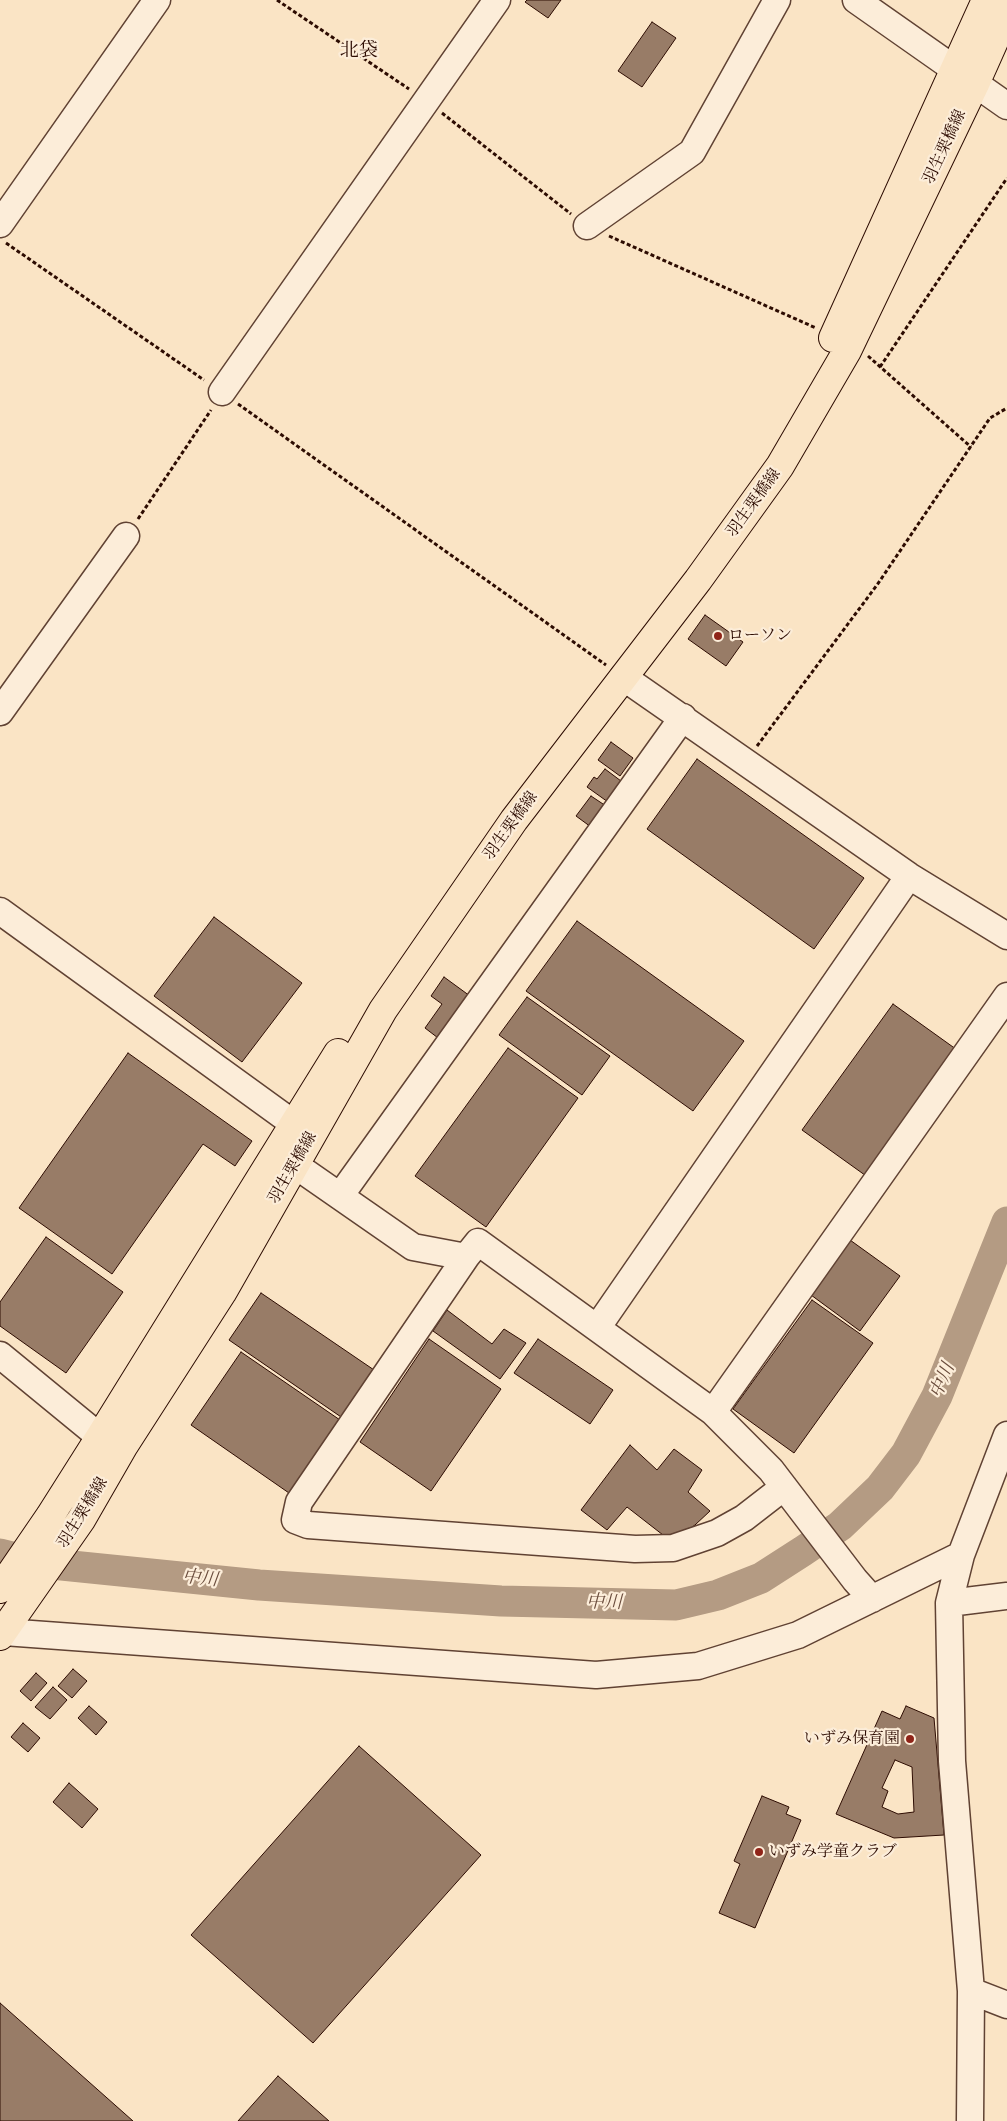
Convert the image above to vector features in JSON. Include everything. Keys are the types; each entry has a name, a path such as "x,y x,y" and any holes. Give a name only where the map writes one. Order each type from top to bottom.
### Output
{"main road":[{"name":"羽生栗橋線","path":"964,77 986,0"},
{"name":"羽生栗橋線","path":"0,1589 50,1516 112,1442 222,1293 383,1010 616,672 691,559 769,451 843,339 964,77 1007,12"},
{"name":"羽生栗橋線","path":"5,1630 80,1520 112,1442 294,1124 390,969 498,812 616,672"}],"street":[{"path":"0,224 157,0"},
{"path":"222,392 498,0"},
{"path":"587,226 692,152 777,0"},
{"path":"856,0 1007,106"},
{"path":"0,712 126,536"},
{"path":"616,672 909,876 1007,936"},
{"path":"340,1196 682,717"},
{"path":"597,1328 909,876"},
{"path":"4,922 294,1124"},
{"path":"713,1412 1007,996"},
{"path":"295,1165 413,1247 466,1257"},
{"path":"784,1487 744,1518 717,1533 673,1548 635,1550 308,1525 295,1520 299,1502 478,1242 713,1412 754,1451 784,1487 801,1508 864,1590"},
{"path":"0,1356 112,1442"},
{"path":"970,2121 971,1991 952,1761 949,1603 961,1555 1007,1435"},
{"path":"5,1630 596,1675 698,1666 798,1635 864,1590 961,1555"},
{"path":"949,1603 1007,1596"},
{"path":"971,1991 1007,2005"}],"path":[{"path":"277,0 427,100 587,226 843,339 880,367 971,446"},
{"path":"880,367 1007,178"},
{"path":"0,239 222,392 616,672"},
{"path":"126,536 222,392"},
{"path":"746,761 877,585 990,418 1007,408"}],"building":[{"path":"527,0 561,0 548,18 525,2"},
{"path":"652,22 676,38 642,87 618,71"},
{"path":"705,615 743,642 726,666 688,639"},
{"path":"611,742 633,758 620,776 598,760"},
{"path":"697,759 864,878 814,949 647,829"},
{"path":"605,769 621,781 608,802 587,787 594,777 597,779"},
{"path":"591,796 606,806 591,827 576,816"},
{"path":"214,917 302,983 242,1062 154,996"},
{"path":"577,921 744,1041 693,1111 526,991"},
{"path":"444,977 470,996 442,1041 425,1028 442,1004 431,996"},
{"path":"527,997 610,1056 582,1095 499,1035"},
{"path":"893,1004 960,1052 869,1178 802,1130"},
{"path":"508,1048 578,1098 486,1227 415,1176"},
{"path":"128,1053 252,1141 235,1166 203,1144 112,1274 19,1208"},
{"path":"46,1237 123,1292 66,1373 0,1326 0,1302"},
{"path":"850,1240 900,1276 860,1331 811,1295"},
{"path":"261,1293 377,1372 344,1419 229,1340"},
{"path":"812,1300 873,1343 794,1453 733,1409"},
{"path":"447,1310 492,1344 504,1329 526,1343 500,1379 433,1331"},
{"path":"429,1339 501,1389 431,1491 360,1442"},
{"path":"538,1339 613,1390 590,1424 514,1373"},
{"path":"241,1352 340,1420 289,1493 191,1425"},
{"path":"630,1445 657,1470 674,1449 702,1470 688,1492 710,1511 681,1535 663,1535 627,1507 607,1530 581,1510"},
{"path":"73,1669 87,1681 72,1698 58,1686"},
{"path":"36,1673 47,1683 31,1701 20,1691"},
{"path":"53,1687 67,1700 50,1719 35,1707"},
{"path":"89,1706 107,1722 96,1735 78,1718"},
{"path":"906,1706 934,1718 944,1835 894,1838 836,1814 882,1711 900,1719","holes":["895,1760 912,1767 914,1812 898,1814 882,1807 888,1791 882,1788"]},
{"path":"23,1723 40,1738 28,1752 11,1737"},
{"path":"359,1746 481,1855 313,2043 191,1935"},
{"path":"69,1783 98,1809 82,1828 53,1802"},
{"path":"762,1796 789,1807 786,1814 801,1820 755,1928 719,1913 740,1864 734,1861"},
{"path":"0,2003 133,2121 0,2121"},
{"path":"278,2076 329,2121 238,2121"}],"waterway":[{"name":"中川","path":"0,1554 32,1562 259,1585 501,1601 676,1605 718,1595 761,1578 803,1551 840,1526 880,1488 906,1454 937,1396 1007,1222"}],"place":[{"name":"ローソン","path":"718,636"},
{"name":"いずみ保育園","path":"910,1739"},
{"name":"いずみ学童クラブ","path":"759,1852"}],"district":[{"name":"北袋","path":"359,51"}]}
